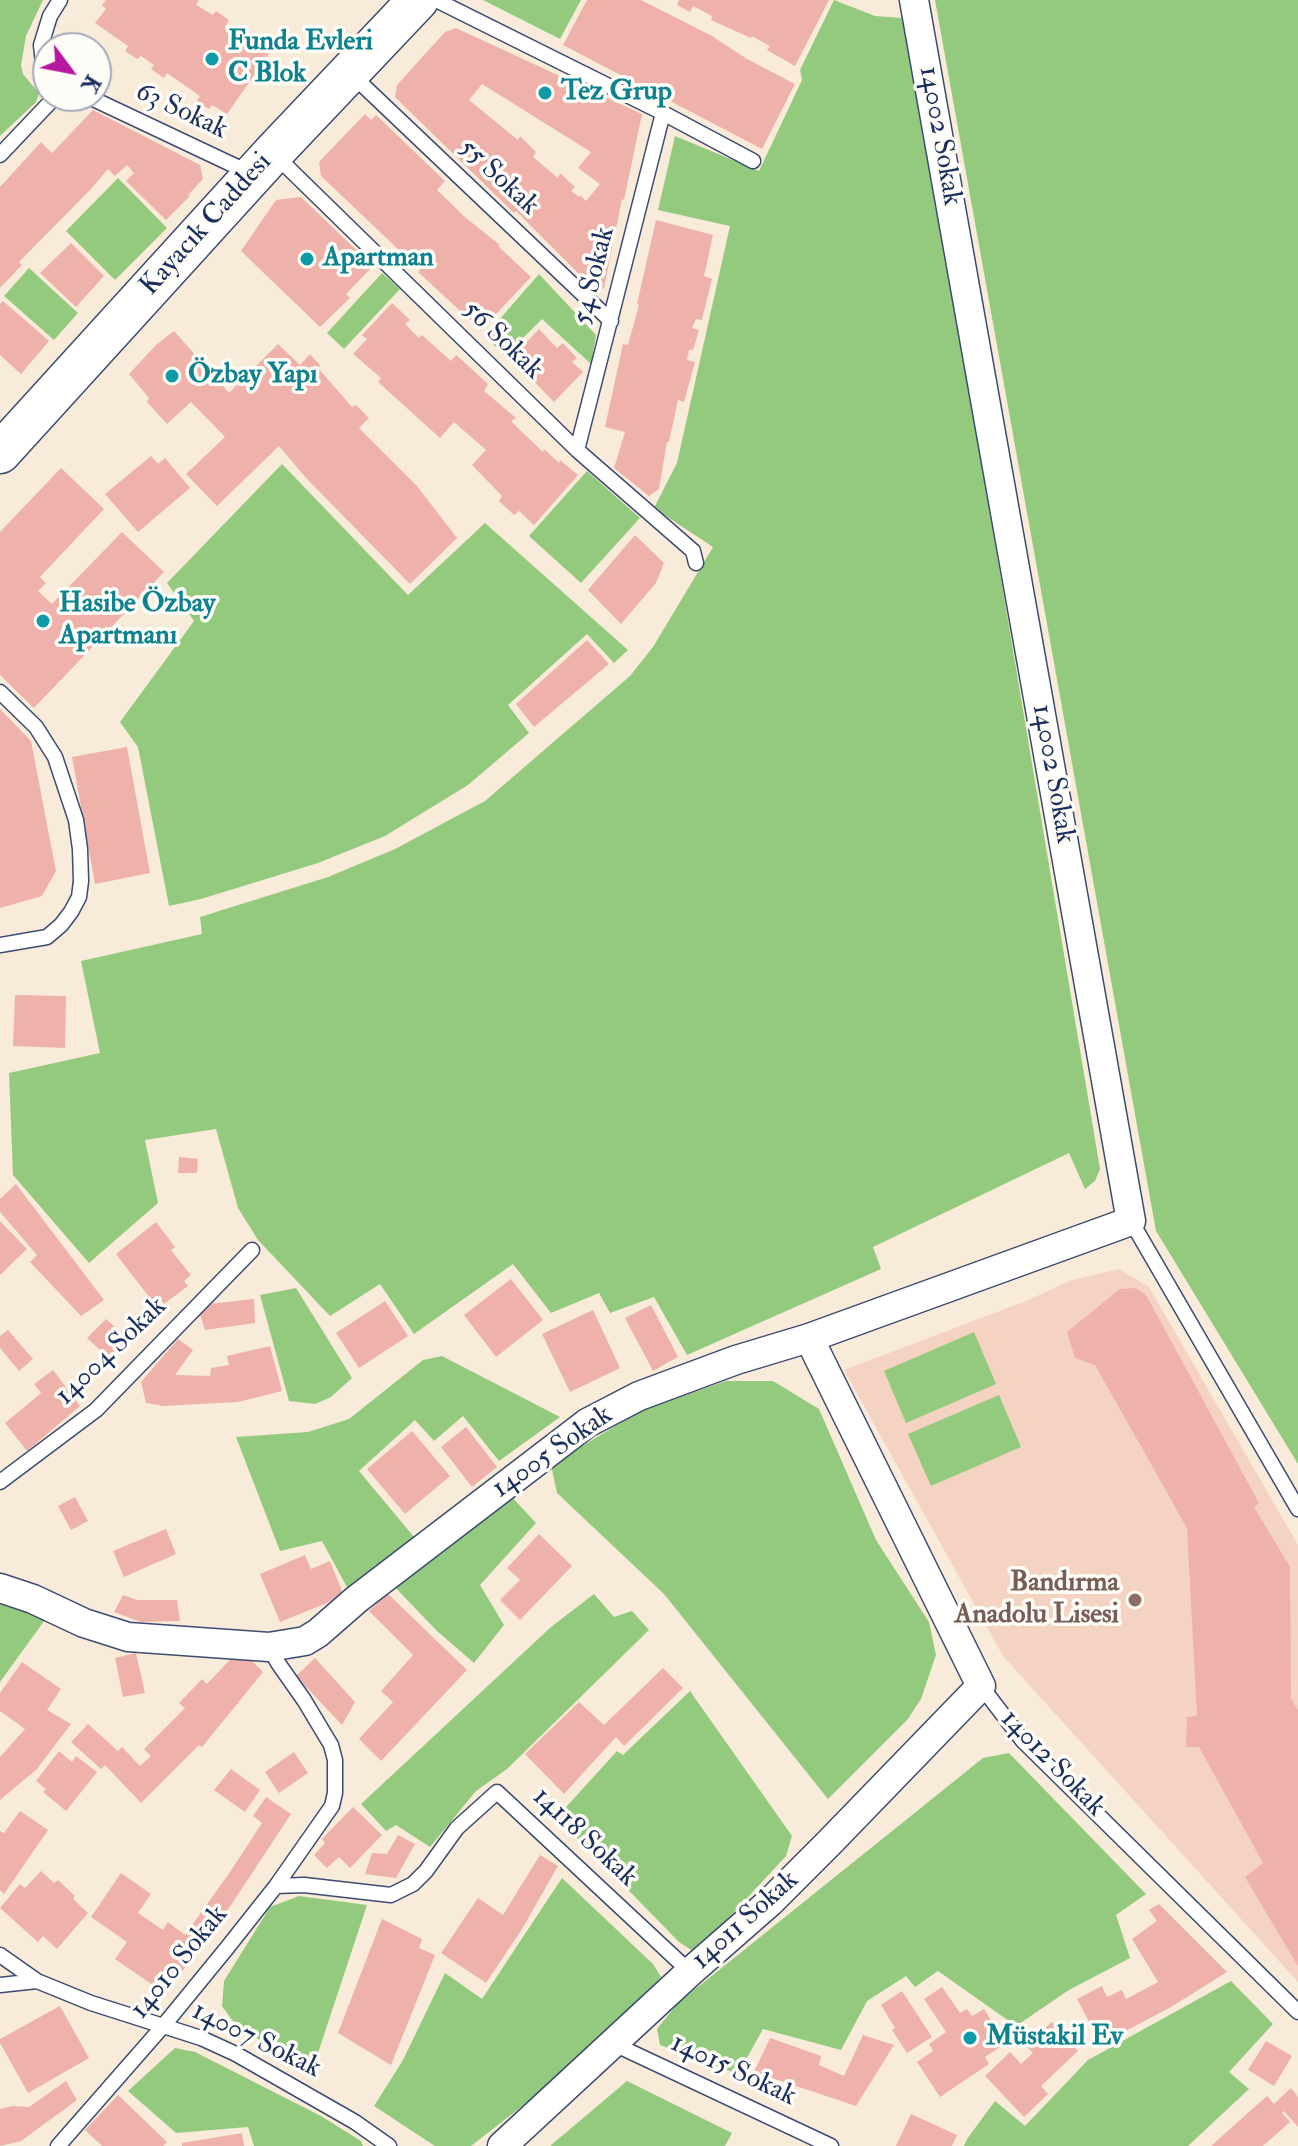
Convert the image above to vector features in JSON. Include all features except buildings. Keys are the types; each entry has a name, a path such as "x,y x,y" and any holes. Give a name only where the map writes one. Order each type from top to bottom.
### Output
{"main road":[{"name":"Kayacık Caddesi","path":"0,453 263,164 418,0"}],"street":[{"name":"14002 Sokak","path":"914,0 1131,1221"},
{"name":"14005 Sokak","path":"0,1588 33,1599 84,1623 128,1637 269,1647 305,1641 587,1423 639,1396 1131,1221"},
{"name":"14012 Sokak","path":"809,1338 981,1686"},
{"name":"14011 Sokak","path":"502,2146 770,1902 981,1686"}],"lane":[{"path":"45,32 60,0"},
{"path":"436,0 753,161"},
{"name":"55 Sokak","path":"349,72 611,321"},
{"name":"63 Sokak","path":"112,106 263,164"},
{"path":"0,155 41,112"},
{"name":"54 Sokak","path":"577,450 663,113"},
{"name":"56 Sokak","path":"263,164 577,450 693,551 696,563"},
{"path":"0,692 36,727 55,757 76,820 81,881 79,897 61,925 47,937 0,945"},
{"name":"14002 Sokak","path":"1131,1221 1298,1509"},
{"name":"14004 Sokak","path":"0,1482 96,1410 252,1250"},
{"name":"14010 Sokak","path":"58,2146 164,2025 276,1886 332,1806 335,1760 331,1745 269,1647"},
{"name":"14012 Sokak","path":"981,1686 1023,1741 1298,2012"},
{"name":"14118 Sokak","path":"276,1886 317,1886 391,1895 413,1884 457,1828 497,1792 690,1972"},
{"path":"0,1955 37,1981"},
{"name":"14007 Sokak","path":"0,1985 37,1981 91,2003 201,2038 236,2054 355,2122 389,2146"},
{"name":"14015 Sokak","path":"614,2044 831,2146"}],"shaded area":[{"name":"Bandırma Anadolu Lisesi","path":"1119,1269 1149,1287 1298,1545 1298,1982 1003,1656 844,1370 1026,1301 1072,1280"}],"green space":[{"path":"0,0 43,0 26,36 21,65 23,74 32,85 32,106 0,136"},
{"path":"483,0 581,0 560,39"},
{"path":"834,0 875,16 902,18 919,90 1100,1169 1095,1181 1085,1189 1069,1153 873,1247 881,1269 687,1355 654,1297 610,1313 599,1293 551,1313 513,1264 414,1334 380,1284 330,1316 258,1240 238,1208 216,1129 145,1140 158,1203 89,1263 13,1175 9,1073 100,1053 81,961 202,934 200,917 328,877 395,849 485,801 630,676 653,647 713,547 654,508 677,463 730,226 658,210 675,136 759,171 802,80 800,70"},
{"path":"935,0 1298,0 1298,1464 1156,1231"},
{"path":"118,178 167,228 115,280 66,231"},
{"path":"29,268 78,313 54,340 4,296"},
{"path":"382,273 400,289 344,349 327,333"},
{"path":"539,274 596,335 591,364 542,319 505,356 485,336"},
{"path":"282,464 408,595 485,523 628,650 614,663 587,634 508,705 529,733 468,785 385,836 318,863 169,906 138,747 120,722 194,621 167,583"},
{"path":"587,471 640,518 581,583 529,536"},
{"path":"296,1288 352,1378 331,1397 315,1404 289,1401 260,1295"},
{"path":"974,1332 996,1384 906,1423 884,1371"},
{"path":"442,1356 560,1417 499,1461 463,1416 434,1441 415,1420 359,1471 414,1537 348,1589 322,1541 280,1551 236,1437 308,1432 349,1419 423,1360"},
{"path":"726,1381 773,1381 819,1409 876,1540 929,1622 936,1655 921,1699 908,1719 828,1799 664,1594 557,1493 551,1465 640,1411"},
{"path":"999,1395 1021,1447 931,1486 908,1434"},
{"path":"510,1495 536,1523 480,1585 504,1625 474,1663 437,1631 392,1584"},
{"path":"594,1594 614,1617 632,1611 649,1630 507,1769 476,1791 430,1847 396,1825 386,1831 361,1804 551,1627"},
{"path":"0,1597 47,1617 0,1682"},
{"path":"690,1691 792,1836 786,1856 696,1953 679,1942 557,1817 617,1751 623,1755"},
{"path":"1009,1753 1146,1894 1116,1915 1130,1958 1069,1990 1016,2026 938,1971 915,1987 906,1976 867,2001 841,2050 763,2029 738,2074 660,2045 657,2029 678,2003 983,1758"},
{"path":"562,1878 653,1964 661,1977 549,2085 471,2146 435,2146 374,2106 403,2060 445,1973 482,1999"},
{"path":"299,1896 367,1905 311,2074 235,2024 222,2006 224,1981 270,1907"},
{"path":"1231,1981 1273,2024 1229,2072 1249,2089 1188,2146 964,2146 995,2101 1025,2126 1088,2060"},
{"path":"175,2048 195,2052 321,2116 361,2141 363,2146 254,2146 248,2127 176,2133 128,2091"},
{"path":"627,2081 732,2133 725,2146 550,2146"}],"place":[{"name":"Funda Evleri C Blok","path":"212,59"},
{"name":"Tez Grup","path":"545,93"},
{"name":"Apartman","path":"307,259"},
{"name":"Özbay Yapı","path":"172,376"},
{"name":"Hasibe Özbay Apartmanı","path":"43,621"},
{"name":"Bandırma Anadolu Lisesi","path":"1135,1600"},
{"name":"Müstakil Ev","path":"970,2038"}]}
